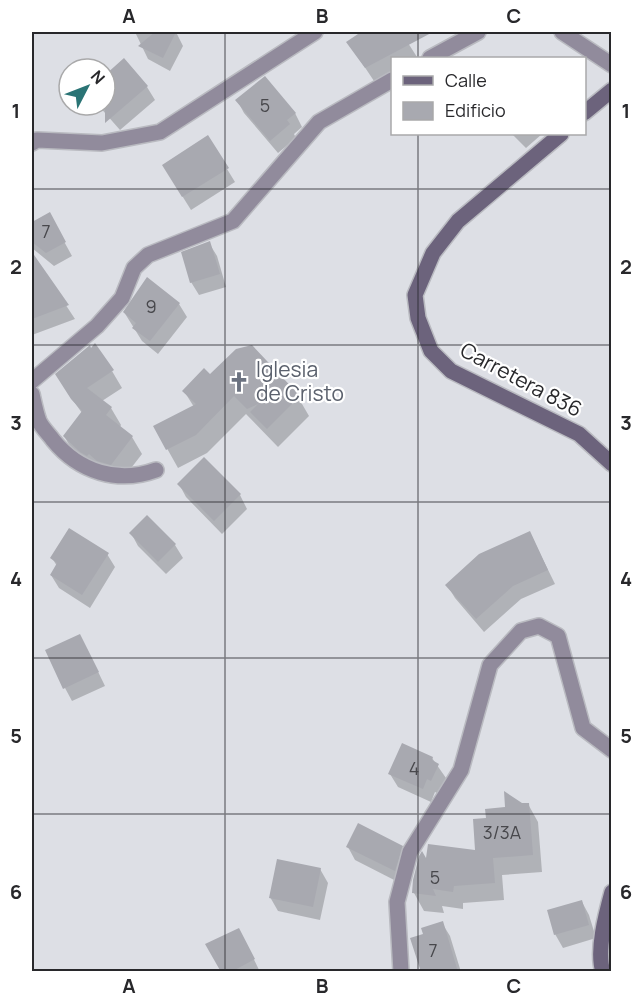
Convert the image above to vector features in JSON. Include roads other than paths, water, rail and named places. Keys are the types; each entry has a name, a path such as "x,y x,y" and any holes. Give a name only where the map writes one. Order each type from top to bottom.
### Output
{"street":[{"path":"32,143 37,140 102,143 160,132 315,32"},
{"path":"432,57 478,32"},
{"path":"562,32 612,64"},
{"path":"32,381 97,326 122,298 134,268 148,255 233,221 319,122 391,81"},
{"path":"586,112 612,90"},
{"name":"Carretera 836","path":"560,135 458,221 433,253 415,295 418,318 431,351 451,371 579,434 612,464"},
{"path":"32,394 40,422 60,448 83,467 117,477 141,476 156,470"},
{"path":"401,972 397,902 410,852 461,770 490,665 521,631 539,626 558,636 584,728 612,750"},
{"path":"603,972 600,963 606,916 612,892"}],"place":[{"name":"Iglesia de Cristo","path":"239,382"}]}
